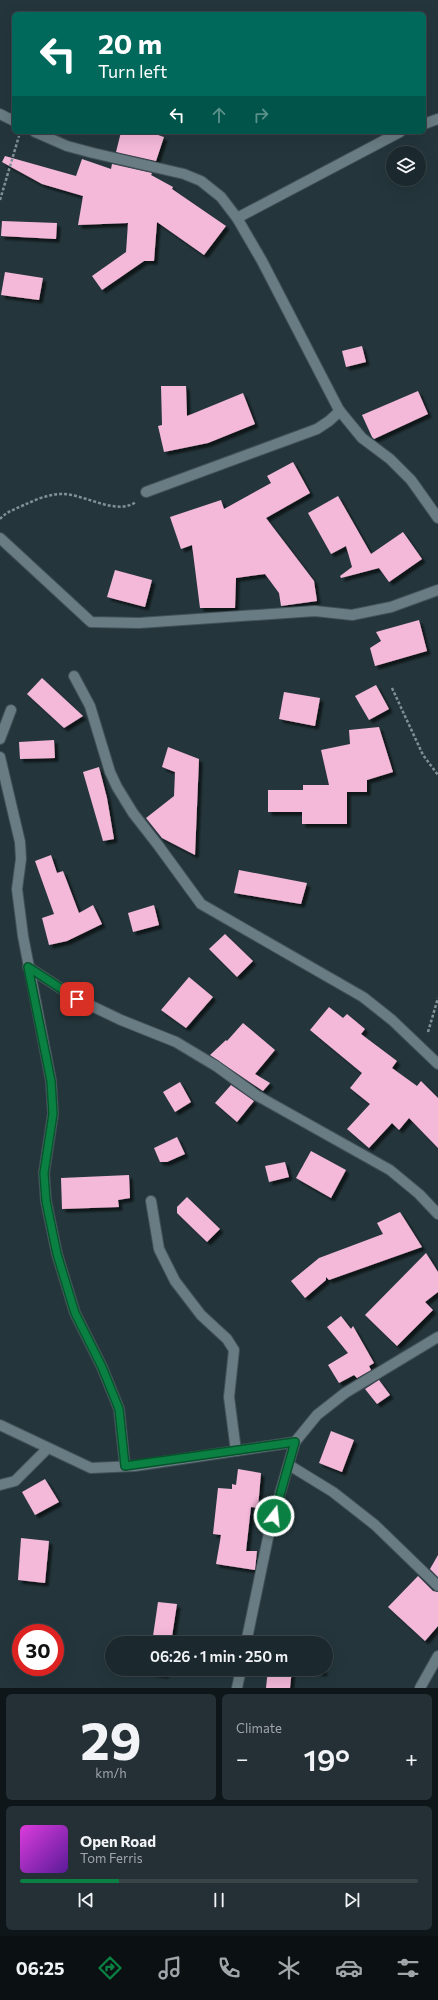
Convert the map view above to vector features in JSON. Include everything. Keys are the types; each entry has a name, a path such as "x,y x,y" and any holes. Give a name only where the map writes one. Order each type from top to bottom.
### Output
{"street":[{"path":"0,114 12,120"},
{"path":"426,123 438,119"},
{"path":"40,134 67,146 184,174 201,181 221,197 237,218 262,261 340,411 362,438 390,459 411,480 438,518"},
{"path":"237,218 396,134"},
{"path":"146,492 317,429 330,421 340,411"},
{"path":"0,538 91,622 139,623 315,611 352,615 391,607 438,590"},
{"path":"74,676 90,706 110,772 117,787 133,813 201,904 363,997 392,1020 438,1064"},
{"path":"0,739 11,710"},
{"path":"0,757 20,842 21,860 17,889 28,967 51,1081 53,1114 44,1173 51,1223 57,1254 75,1313 102,1367 119,1409 125,1466"},
{"path":"28,967 77,999 121,1020 176,1042 216,1066 256,1095 390,1170 419,1194 438,1214"},
{"path":"151,1201 159,1249 175,1281 201,1315 227,1339 234,1350 230,1397 236,1451"},
{"path":"247,1636 270,1528 295,1442 317,1415 345,1393 438,1337"},
{"path":"0,1425 91,1468 125,1466 295,1442"},
{"path":"0,1485 15,1481 48,1448"},
{"path":"289,1465 333,1492 375,1525 438,1586"},
{"path":"420,1688 438,1656"},
{"path":"237,1688 239,1676"}],"path":[{"path":"0,200 19,134"},
{"path":"0,519 15,509 38,498 61,494 79,496 113,507 123,508 134,504 146,492"},
{"path":"392,688 423,755 438,775"},
{"path":"424,1050 430,1019 438,998"}],"building":[{"path":"120,134 155,134 164,137 156,161 116,152"},
{"path":"5,156 76,176 82,159 111,169 112,164 152,173 151,175 173,187 172,189 226,226 204,255 157,222 154,261 144,261 102,290 92,276 126,252 128,223 78,225 83,196 42,184 2,162"},
{"path":"2,221 57,223 56,239 1,236"},
{"path":"5,272 43,278 39,300 1,295"},
{"path":"362,346 366,362 346,367 342,351"},
{"path":"161,386 186,386 187,416 243,393 255,424 208,443 164,452 158,426 162,425"},
{"path":"418,391 428,414 374,439 362,415"},
{"path":"293,462 310,493 266,518 314,581 317,601 281,606 279,593 265,574 236,578 235,608 200,608 192,545 181,549 170,517 221,500 224,509 271,483 267,476"},
{"path":"338,496 371,554 403,532 422,559 389,582 379,568 341,578 340,576 352,567 346,546 331,554 308,513"},
{"path":"115,570 152,580 145,607 107,597"},
{"path":"419,620 427,651 375,666 370,648 381,641 376,632"},
{"path":"42,678 83,716 64,728 27,694"},
{"path":"376,685 389,709 369,720 355,696"},
{"path":"284,692 320,698 315,726 279,719"},
{"path":"379,727 393,772 367,780 367,792 347,792 347,824 302,824 302,812 268,812 268,790 303,790 303,785 329,785 321,750 350,744 349,730"},
{"path":"54,740 55,758 20,759 19,742"},
{"path":"168,747 199,759 195,855 162,838 146,818 174,796 175,772 162,767"},
{"path":"99,767 107,798 114,839 103,841 83,772"},
{"path":"51,855 57,873 63,871 79,913 93,905 102,924 67,941 49,945 42,918 54,914 35,861"},
{"path":"239,870 307,883 301,904 234,893"},
{"path":"154,905 159,925 133,932 128,913"},
{"path":"225,934 253,961 237,977 209,949"},
{"path":"189,977 213,997 186,1028 161,1010"},
{"path":"329,1007 343,1018 347,1014 365,1029 361,1034 397,1061 392,1068 417,1086 421,1081 438,1098 438,1148 409,1118 399,1130 392,1123 369,1148 347,1129 370,1104 350,1088 362,1073 310,1030"},
{"path":"243,1023 275,1050 255,1074 270,1083 263,1091 210,1055 226,1040 227,1041"},
{"path":"180,1082 191,1102 175,1112 163,1092"},
{"path":"231,1085 254,1101 237,1122 215,1103"},
{"path":"177,1137 185,1154 167,1162 160,1162 154,1148"},
{"path":"311,1151 346,1170 331,1198 296,1178"},
{"path":"285,1162 289,1177 269,1182 265,1166"},
{"path":"129,1175 130,1198 118,1200 119,1207 62,1209 61,1178"},
{"path":"187,1197 220,1229 207,1242 177,1213 177,1207"},
{"path":"400,1212 422,1247 329,1280 326,1277 326,1280 305,1298 291,1281 319,1258 383,1234 377,1223"},
{"path":"426,1253 438,1272 438,1292 425,1302 433,1310 397,1346 365,1315"},
{"path":"341,1316 351,1329 353,1326 374,1363 369,1366 371,1370 357,1378 354,1375 339,1383 328,1365 348,1353 327,1327"},
{"path":"379,1380 390,1395 377,1404 365,1389"},
{"path":"331,1431 354,1440 342,1472 319,1463"},
{"path":"238,1469 261,1473 258,1508 251,1507 246,1551 257,1551 255,1570 216,1564 221,1535 213,1534 218,1488 232,1489 232,1484 236,1485"},
{"path":"45,1479 59,1502 35,1515 22,1492"},
{"path":"21,1538 49,1541 45,1583 18,1580"},
{"path":"438,1555 438,1577 430,1569"},
{"path":"418,1576 433,1591 438,1592 438,1626 425,1641 388,1607"},
{"path":"158,1602 177,1604 172,1636 153,1636"},
{"path":"267,1676 291,1676 290,1688 266,1688"}],"route":[{"path":"77,999 28,967 51,1081 53,1114 44,1173 46,1201 57,1254 75,1313 102,1367 119,1409 120,1436 125,1466 135,1466 295,1442 274,1516"}]}
